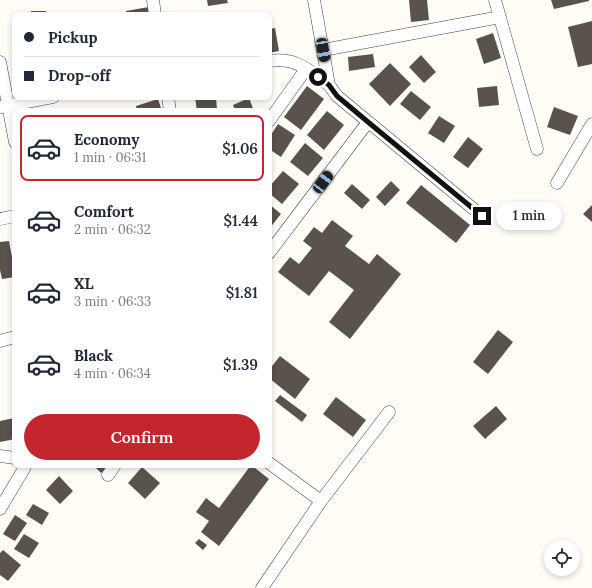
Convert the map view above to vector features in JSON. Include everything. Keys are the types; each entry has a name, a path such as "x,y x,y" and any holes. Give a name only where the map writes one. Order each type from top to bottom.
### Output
{"street":[{"path":"153,0 155,12"},
{"path":"314,0 329,85"},
{"path":"495,0 537,149"},
{"path":"323,50 500,17"},
{"path":"272,61 294,62 329,85 337,96 482,216"},
{"path":"0,62 4,106 12,132"},
{"path":"272,117 306,69"},
{"path":"4,106 37,100"},
{"path":"272,250 368,122"},
{"path":"557,183 592,124"},
{"path":"0,219 12,217"},
{"path":"0,340 12,338"},
{"path":"262,588 321,501 389,412"},
{"path":"0,456 12,458"},
{"path":"272,465 321,501"},
{"path":"0,509 24,468"}],"building":[{"path":"207,0 227,0 228,3 208,6"},
{"path":"409,0 427,0 429,20 411,22"},
{"path":"551,0 589,0 589,1 554,9"},
{"path":"149,7 150,12 126,12"},
{"path":"31,11 46,11 46,12"},
{"path":"592,21 592,64 578,67 568,27"},
{"path":"272,28 275,28 279,51 272,52"},
{"path":"493,33 501,58 484,64 476,39"},
{"path":"373,54 375,67 349,71 348,57"},
{"path":"421,55 436,72 424,83 409,67"},
{"path":"390,63 411,84 390,106 369,84"},
{"path":"307,86 324,99 301,130 284,117"},
{"path":"497,86 499,105 479,107 477,88"},
{"path":"411,91 431,107 420,120 400,104"},
{"path":"158,100 161,108 136,108 136,106"},
{"path":"195,100 216,100 217,108 197,108"},
{"path":"244,100 250,100 253,108 234,108 233,105"},
{"path":"554,107 578,116 570,135 547,127"},
{"path":"327,111 344,125 324,150 307,135"},
{"path":"439,116 455,126 444,143 428,133"},
{"path":"278,124 295,135 281,157 272,151 272,133"},
{"path":"468,137 483,149 468,168 453,157"},
{"path":"305,143 323,158 308,176 290,162"},
{"path":"283,171 299,184 282,204 272,196 272,184"},
{"path":"391,181 400,190 385,206 376,197"},
{"path":"352,184 370,200 362,209 344,193"},
{"path":"421,185 470,225 456,243 406,203"},
{"path":"592,205 592,222 583,214"},
{"path":"272,206 281,214 272,225"},
{"path":"332,220 353,236 345,246 369,264 377,254 401,274 350,339 329,322 354,290 329,271 309,296 278,272 290,257 299,264 312,248 303,241 314,227 322,233"},
{"path":"9,241 12,257 12,277 2,279 0,270 0,242"},
{"path":"498,330 513,342 488,374 473,362"},
{"path":"280,356 310,379 295,399 272,380 272,366"},
{"path":"280,395 307,415 302,422 275,401"},
{"path":"336,397 366,420 353,437 323,414"},
{"path":"496,406 507,419 485,439 473,426"},
{"path":"12,418 12,440 0,442 0,421"},
{"path":"96,468 106,468 101,473"},
{"path":"141,468 143,468 160,483 145,499 128,483"},
{"path":"249,468 255,468 269,479 219,546 201,532 209,521 196,512 206,498 219,508"},
{"path":"59,476 73,491 60,504 46,490"},
{"path":"33,504 49,513 42,525 26,515"},
{"path":"15,515 27,523 15,541 3,534"},
{"path":"24,534 39,543 29,558 14,549"},
{"path":"199,539 207,545 203,550 195,543"},
{"path":"3,550 21,565 8,581 0,575 0,553"}],"route":[{"path":"318,77 329,85 337,96 482,216"}]}
